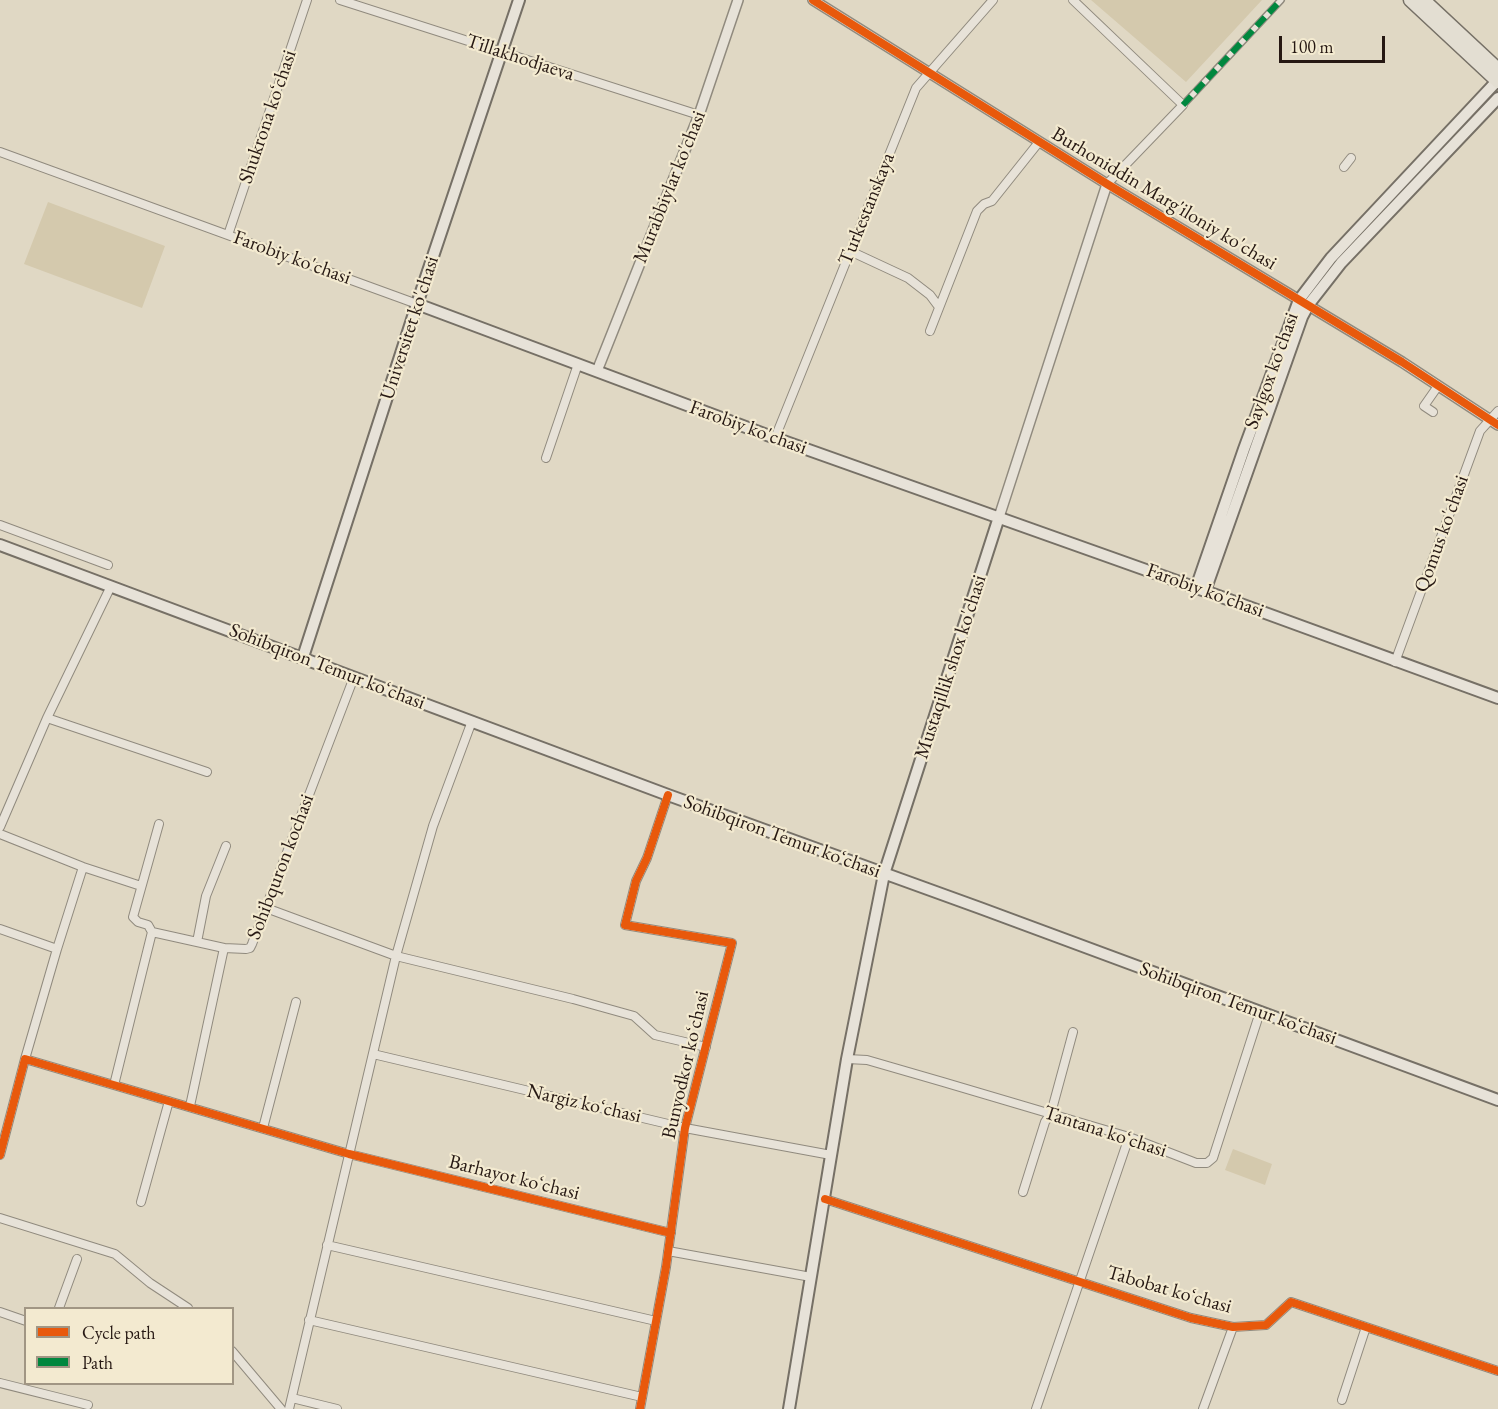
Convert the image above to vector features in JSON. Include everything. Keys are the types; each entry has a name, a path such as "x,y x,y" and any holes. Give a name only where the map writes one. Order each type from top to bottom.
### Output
{"main road":[{"name":"Universitet ko'chasi","path":"303,657 417,304 519,0"},
{"path":"1410,0 1498,78"},
{"path":"1424,0 1498,78"},
{"name":"Saylgox koʻchasi","path":"1201,589 1302,317 1304,302 1345,243 1498,78"},
{"name":"Saylgox koʻchasi","path":"1304,302 1498,98"},
{"name":"Farobiy ko'chasi","path":"417,304 775,438 1201,589 1498,698"},
{"name":"Mustaqillik shox ko'chasi","path":"789,1409 847,1059 884,874 999,517"},
{"name":"Sohibqiron Temur koʻchasi","path":"0,544 668,795 1498,1100"}],"street":[{"name":"Shukrona koʻchasi","path":"228,235 307,0"},
{"name":"Tillakhodjaeva","path":"340,0 699,115"},
{"name":"Murabbiylar ko'chasi","path":"597,371 699,115 738,0"},
{"name":"Burhoniddin Marg'iloniy ko'chasi","path":"813,0 927,73 1304,302 1494,422"},
{"name":"Turkestanskaya","path":"775,438 916,88 993,0"},
{"path":"1073,0 1183,105"},
{"name":"Mustaqillik shox ko'chasi","path":"999,517 1107,184 1281,0"},
{"path":"930,331 977,212 984,204 992,201 1039,142"},
{"name":"Farobiy ko'chasi","path":"0,152 417,304"},
{"path":"1344,166 1351,158"},
{"path":"850,251 908,278 930,295 939,307"},
{"path":"546,458 578,364"},
{"path":"1433,412 1421,404 1438,386"},
{"name":"Qomus ko'chasi","path":"1395,662 1480,431 1494,422 1498,411"},
{"path":"0,525 108,565"},
{"path":"0,827 4,807 111,586"},
{"name":"Sohibquron kochasi","path":"190,1106 224,948 250,948 354,677"},
{"path":"47,718 207,772"},
{"path":"289,1409 396,956 433,826 472,721"},
{"name":"Bunyodkor koʻchasi","path":"640,1409 671,1233 685,1128 732,943 625,925 636,881 647,858 668,795"},
{"path":"114,1085 152,932 151,928 133,917 159,824"},
{"path":"0,834 83,867 141,886"},
{"path":"197,942 206,896 226,846"},
{"path":"0,1155 25,1059 83,867"},
{"path":"266,908 396,956 634,1016 655,1035 706,1047"},
{"path":"0,929 57,949"},
{"path":"152,932 224,948"},
{"path":"263,1128 296,1002"},
{"name":"Tantana koʻchasi","path":"847,1059 867,1060 1051,1113 1128,1137 1196,1163 1207,1163 1213,1158 1260,1011"},
{"path":"1023,1192 1045,1122 1051,1113 1073,1032"},
{"name":"Nargiz koʻchasi","path":"373,1054 685,1128 831,1155"},
{"name":"Barhayot koʻchasi","path":"25,1059 349,1154 671,1233"},
{"path":"141,1202 169,1101"},
{"path":"1036,1409 1081,1282 1128,1137"},
{"name":"Tabobat koʻchasi","path":"825,1200 1191,1318 1233,1327 1266,1325 1291,1302 1498,1371"},
{"path":"0,1218 115,1254 150,1283 186,1307"},
{"path":"327,1245 656,1321"},
{"path":"668,1251 811,1277"},
{"path":"59,1307 78,1259"},
{"path":"0,1312 24,1320"},
{"path":"309,1320 642,1397"},
{"path":"1203,1409 1233,1327"},
{"path":"1342,1400 1366,1327"},
{"path":"234,1353 281,1409"},
{"path":"0,1383 30,1387 88,1405"},
{"path":"292,1398 337,1409"}],"shaded area":[{"path":"1091,0 1262,0 1186,82"},
{"path":"48,202 165,246 142,308 24,264"},
{"path":"1233,1149 1272,1164 1265,1185 1225,1170"}],"marked path":[{"path":"1183,105 1281,0"}],"cycle path":[{"path":"813,0 1107,184 1402,362 1498,425"},
{"path":"640,1409 666,1267 685,1128 732,943 625,925 636,881 647,858 668,795"},
{"path":"0,1155 25,1059 349,1154 671,1233"},
{"path":"825,1199 1191,1318 1233,1327 1266,1325 1291,1302 1498,1371"}]}
